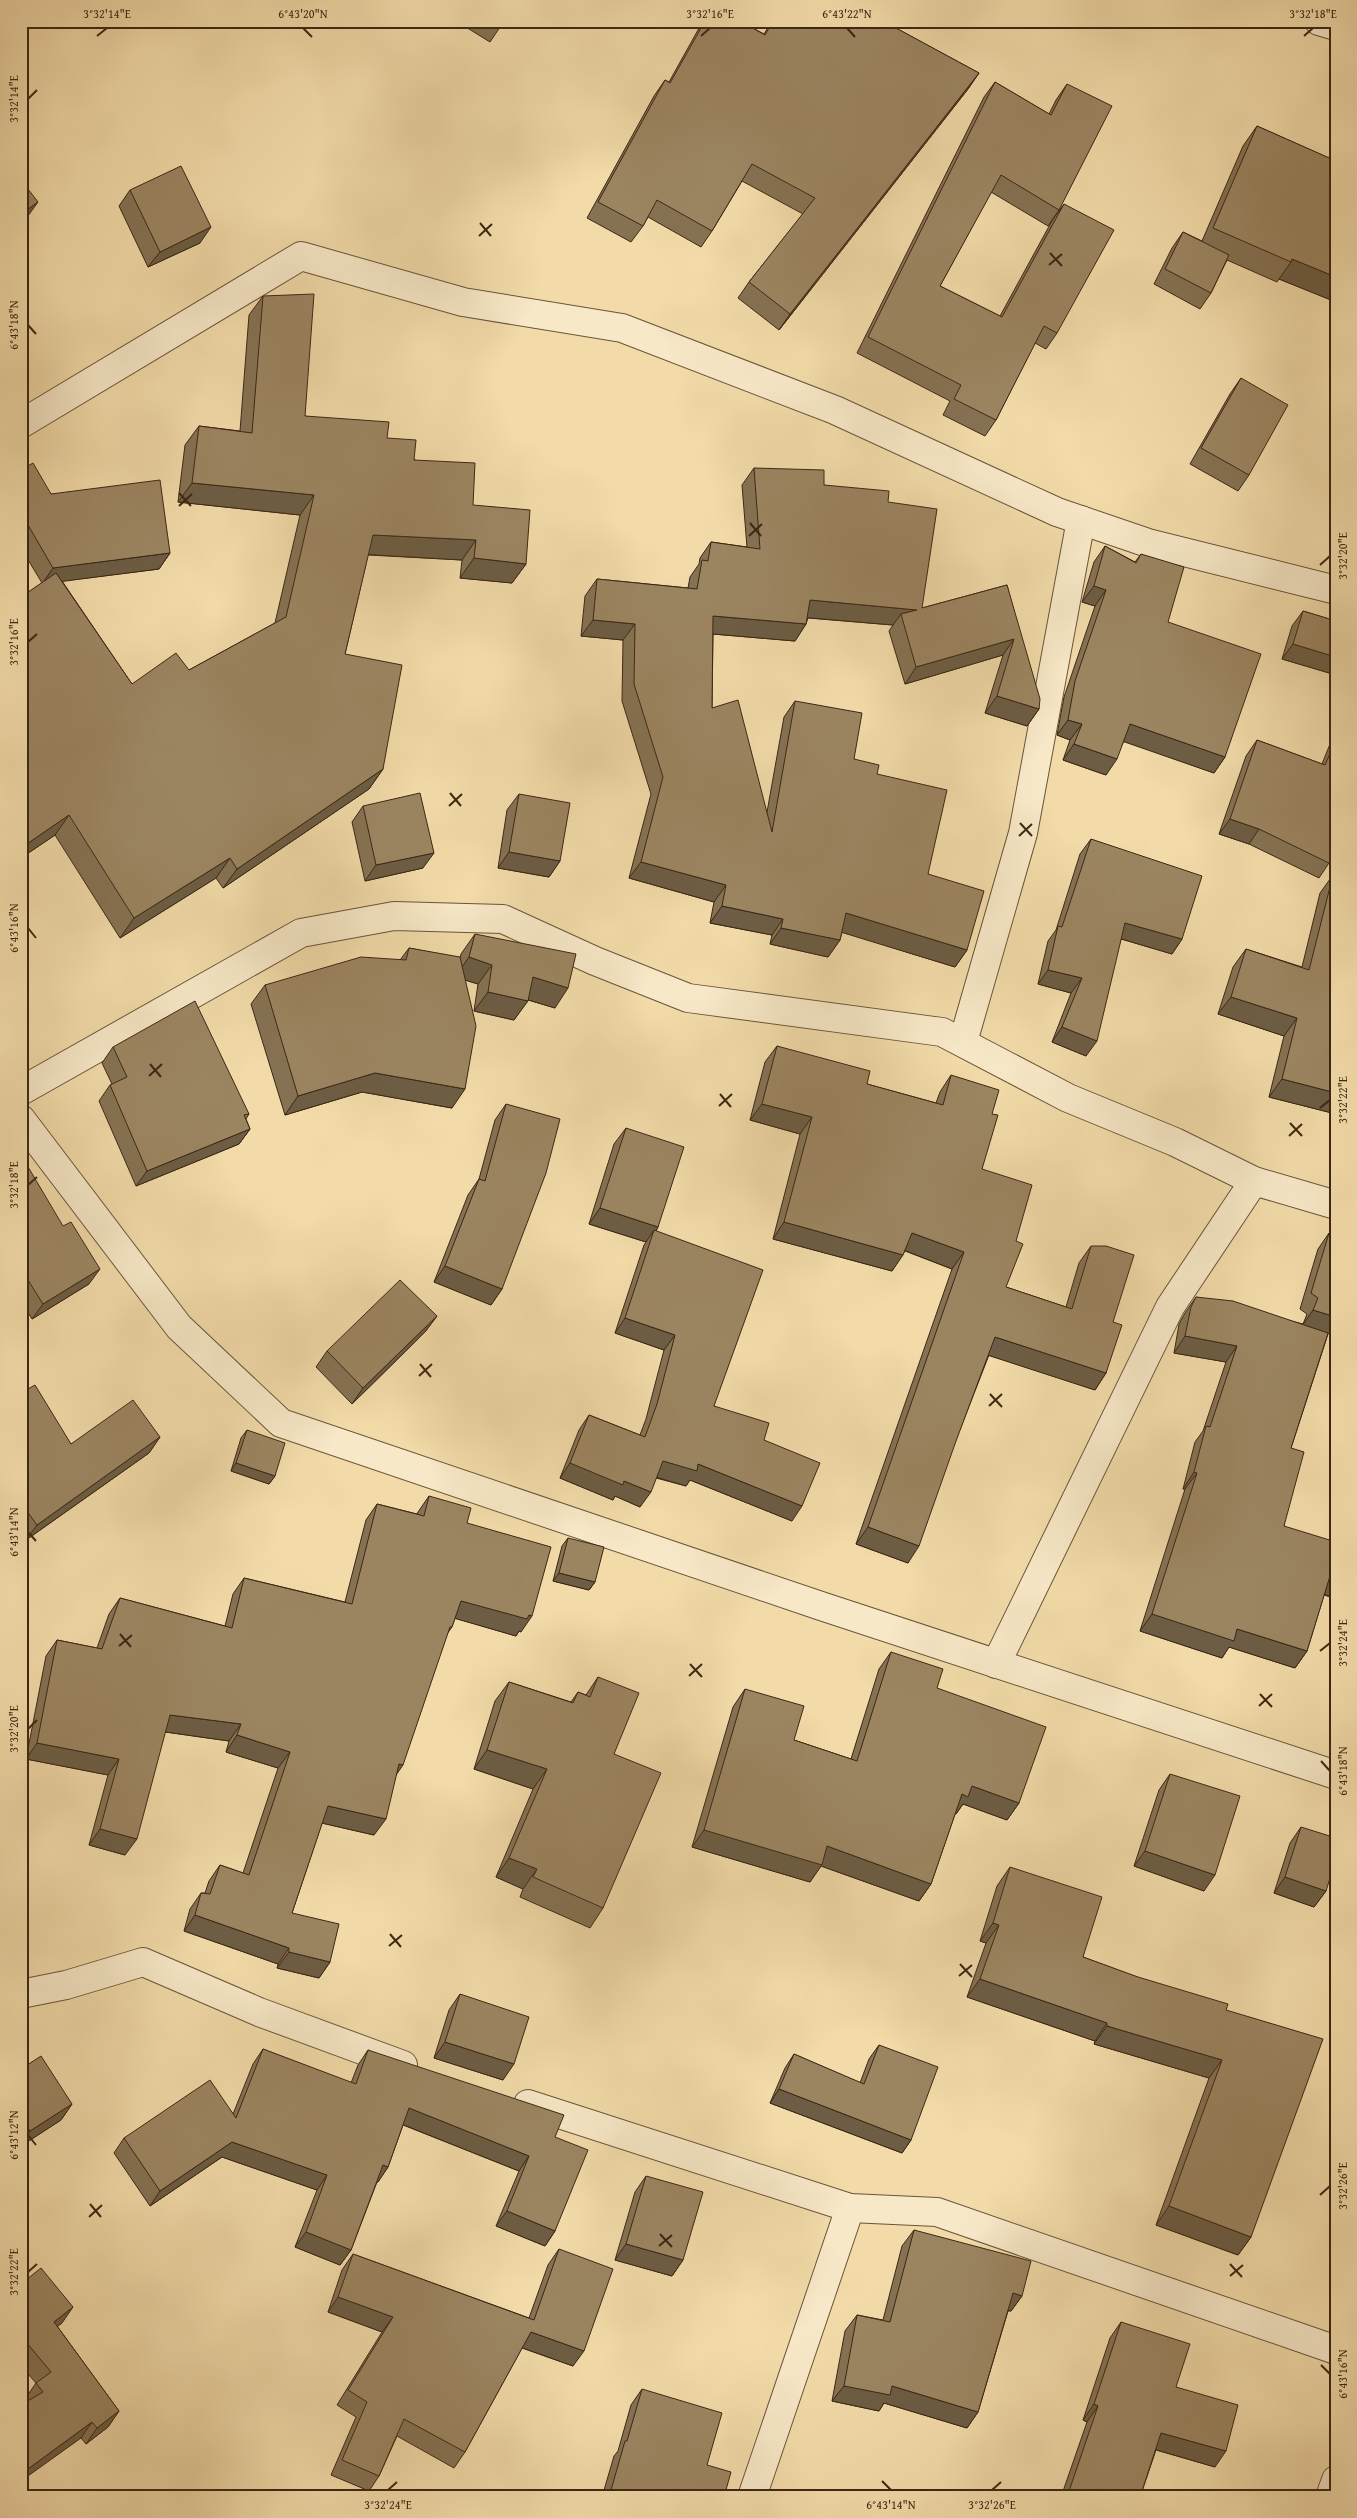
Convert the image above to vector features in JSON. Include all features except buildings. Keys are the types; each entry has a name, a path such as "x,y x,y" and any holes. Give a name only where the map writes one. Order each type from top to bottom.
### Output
{"street":[{"path":"1319,21 1336,26"},
{"path":"21,424 301,256 463,302 622,328 835,410 1057,512 1148,543 1336,590"},
{"path":"963,1042 1024,833 1081,520"},
{"path":"21,1091 301,933 394,916 503,919 595,961 688,998 942,1032 1068,1098 1175,1142 1254,1181 1336,1205"},
{"path":"21,1119 179,1327 281,1423 996,1664 1336,1775"},
{"path":"996,1664 1170,1307 1254,1181"},
{"path":"21,1994 66,1985 143,1962 258,2012 422,2071"},
{"path":"504,2096 850,2208 937,2212 1336,2350"},
{"path":"752,2497 850,2208"},
{"path":"1330,2497 1336,2480"}]}
